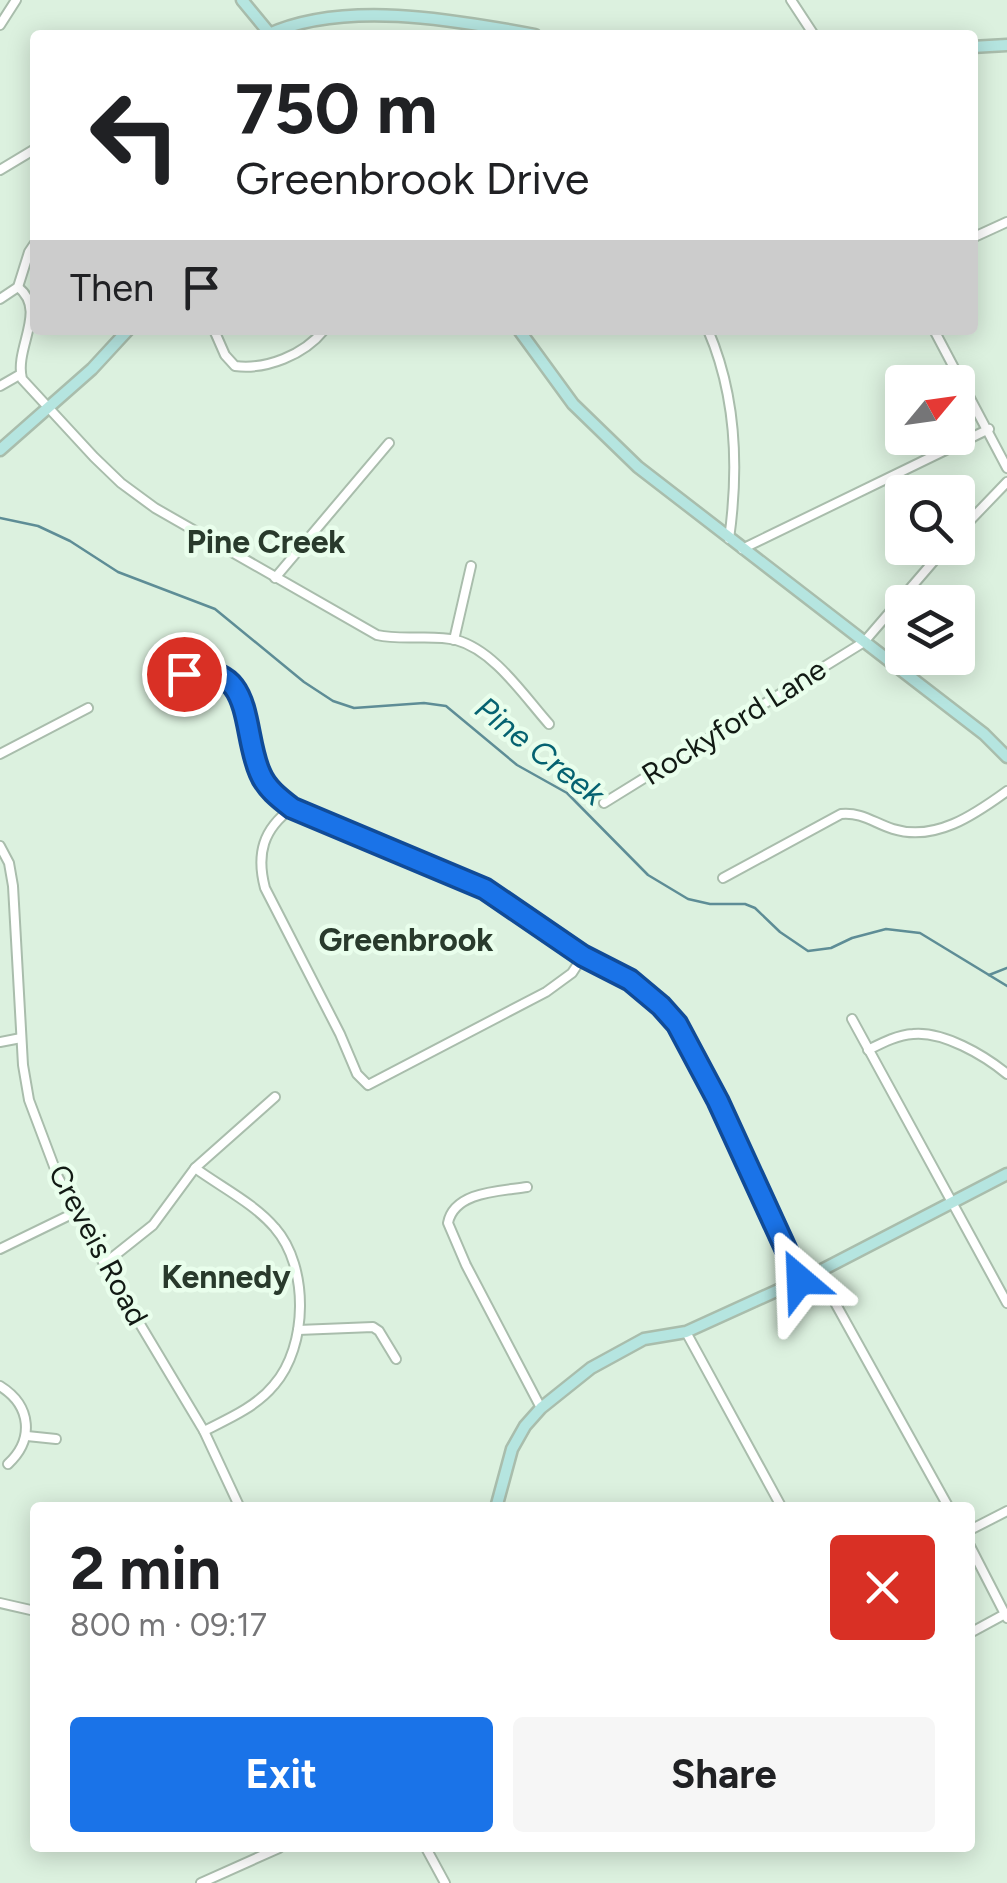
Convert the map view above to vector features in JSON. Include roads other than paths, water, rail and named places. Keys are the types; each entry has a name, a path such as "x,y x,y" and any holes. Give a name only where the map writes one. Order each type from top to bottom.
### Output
{"street":[{"path":"0,24 16,0"},
{"path":"242,0 266,30"},
{"path":"791,0 811,30"},
{"path":"275,30 301,14 331,6 396,8 507,30"},
{"path":"978,47 1007,45"},
{"path":"0,170 30,152"},
{"path":"978,235 1007,222"},
{"path":"0,299 18,287 30,249"},
{"path":"18,287 30,298"},
{"path":"30,316 20,354 21,374 120,483 182,525 377,635 454,640 481,652 549,724"},
{"path":"0,450 50,408 123,335"},
{"path":"216,335 235,366 249,368 281,361 320,335"},
{"path":"523,335 572,404 638,467 984,734 1007,757"},
{"path":"710,335 726,383 734,432 737,483 730,540"},
{"path":"937,335 1007,468"},
{"path":"0,386 21,374"},
{"path":"742,550 989,429"},
{"path":"275,578 389,443"},
{"path":"975,515 1007,482"},
{"name":"Rockyford Lane","path":"604,802 864,642 930,565"},
{"path":"454,640 470,566"},
{"path":"161,694 184,674 212,673 228,681 245,707 266,786 292,808 485,889 583,956 630,980 677,1024 718,1101 800,1280"},
{"path":"0,754 88,708"},
{"path":"723,878 841,814 862,815 888,827 922,833 950,825 1007,790"},
{"path":"292,808 264,837 260,872 264,888 357,1074 368,1085 546,992 572,972 583,956"},
{"name":"Creveis Road","path":"0,846 14,886 21,1038 30,1100 58,1177 76,1212 204,1431 237,1502"},
{"path":"852,1019 1007,1303"},
{"path":"868,1050 892,1039 922,1034 973,1052 1007,1074"},
{"path":"0,1042 21,1038"},
{"path":"104,1264 153,1224 196,1168 275,1097"},
{"path":"196,1168 272,1224 284,1240 294,1265 298,1330 293,1353 274,1386 240,1412 204,1431"},
{"path":"498,1502 512,1450 525,1426 591,1368 644,1339 686,1332 818,1272 1007,1174"},
{"path":"527,1187 490,1192 468,1200 453,1210 448,1222 466,1265 541,1408"},
{"path":"0,1249 76,1212"},
{"path":"818,1272 946,1502"},
{"path":"298,1330 373,1327 396,1359"},
{"path":"686,1332 779,1502"},
{"path":"0,1386 20,1406 27,1436 20,1452 8,1464"},
{"path":"27,1436 56,1439"},
{"path":"975,1528 1007,1512"},
{"path":"975,1556 1006,1616 975,1630"},
{"path":"0,1603 30,1610"},
{"path":"201,1883 269,1852"},
{"path":"428,1852 444,1883"}],"waterway":[{"name":"Pine Creek","path":"0,518 38,526 118,572 215,609 333,701 354,708 424,703 446,706 517,765 567,793 648,875 688,899 755,908 808,951 831,948 886,929 920,933 1007,986"},
{"path":"989,975 1007,968"}],"district":[{"name":"Pine Creek","path":"266,542"},
{"name":"Greenbrook","path":"406,940"},
{"name":"Kennedy","path":"226,1277"}]}
